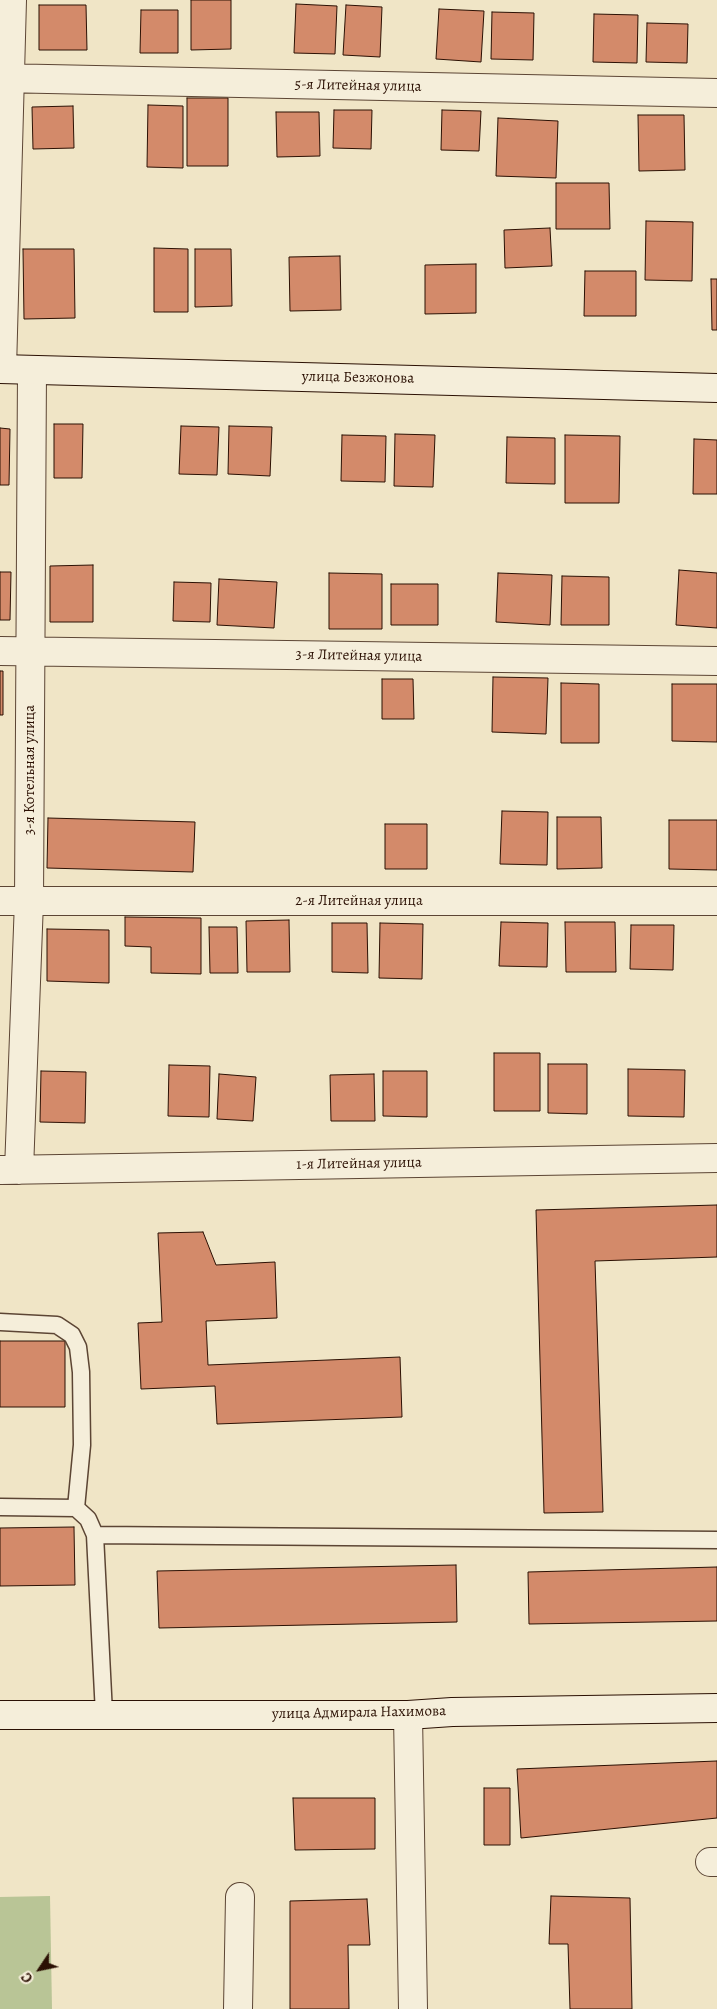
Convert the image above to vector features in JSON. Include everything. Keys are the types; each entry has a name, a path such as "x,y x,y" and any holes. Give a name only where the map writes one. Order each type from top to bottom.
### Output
{"street":[{"path":"1,369 5,78 12,0"},
{"name":"5-я Литейная улица","path":"5,78 717,93"},
{"name":"улица Безжонова","path":"1,369 717,388"},
{"name":"3-я Котельная улица","path":"10,1170 29,901 32,370"},
{"name":"3-я Литейная улица","path":"0,652 717,661"},
{"name":"2-я Литейная улица","path":"0,901 717,902"},
{"name":"1-я Литейная улица","path":"10,1170 717,1158"},
{"name":"улица Адмирала Нахимова","path":"0,1715 408,1715 452,1712 717,1708"},
{"path":"408,1715 413,2009"},
{"path":"238,2009 240,1897"}],"lane":[{"path":"0,1322 57,1326 72,1335 78,1347 81,1372 82,1445 76,1508"},
{"path":"0,1507 76,1508 88,1519 95,1535 104,1714"},
{"path":"95,1535 717,1540"}],"green space":[{"path":"50,1896 52,2009 0,2009 0,1897"}],"building":[{"path":"191,0 231,0 231,49 191,50"},
{"path":"296,4 337,6 335,54 294,53"},
{"path":"39,5 86,5 87,50 39,50"},
{"path":"346,5 382,7 380,57 343,55"},
{"path":"439,9 484,11 481,62 436,59"},
{"path":"141,10 178,10 178,53 140,53"},
{"path":"492,12 534,13 533,60 491,59"},
{"path":"594,14 638,15 637,63 593,62"},
{"path":"647,23 688,24 687,63 646,62"},
{"path":"187,98 228,98 228,166 187,166"},
{"path":"148,105 183,106 183,168 147,167"},
{"path":"73,106 74,148 33,149 32,107"},
{"path":"334,110 372,110 371,149 333,148"},
{"path":"442,110 481,111 479,151 441,150"},
{"path":"276,112 319,112 320,156 277,157"},
{"path":"638,115 684,115 685,170 639,171"},
{"path":"498,118 558,121 556,178 496,176"},
{"path":"556,183 609,183 610,229 556,229"},
{"path":"646,221 693,222 692,281 645,280"},
{"path":"550,228 552,266 505,268 504,230"},
{"path":"154,248 188,249 188,312 154,312"},
{"path":"23,249 74,249 75,318 24,319"},
{"path":"195,249 231,249 232,306 195,307"},
{"path":"340,256 341,310 290,311 289,257"},
{"path":"476,264 476,313 425,314 425,265"},
{"path":"585,271 636,271 636,316 584,316"},
{"path":"711,279 717,279 717,330 712,330"},
{"path":"54,424 83,424 82,478 54,478"},
{"path":"181,426 219,427 217,475 179,474"},
{"path":"229,426 272,427 270,476 228,474"},
{"path":"0,428 10,429 9,485 0,485"},
{"path":"395,434 435,435 433,487 394,486"},
{"path":"342,435 386,436 385,482 341,481"},
{"path":"565,435 620,436 619,503 565,503"},
{"path":"507,437 555,438 555,484 506,483"},
{"path":"694,439 717,440 717,494 693,494"},
{"path":"93,565 93,622 50,622 50,566"},
{"path":"679,570 717,573 717,628 676,625"},
{"path":"0,572 11,572 10,620 0,620"},
{"path":"329,573 382,574 382,629 329,629"},
{"path":"498,573 552,575 550,625 496,622"},
{"path":"562,576 609,577 609,625 561,625"},
{"path":"219,579 277,582 274,628 217,625"},
{"path":"174,582 211,583 210,622 173,621"},
{"path":"391,584 438,584 438,625 391,625"},
{"path":"0,671 3,671 3,715 0,715"},
{"path":"493,677 548,678 546,734 492,732"},
{"path":"382,679 413,679 414,719 382,719"},
{"path":"561,683 599,684 599,743 561,743"},
{"path":"672,684 717,684 717,742 672,741"},
{"path":"502,811 548,812 547,865 500,864"},
{"path":"557,817 601,817 602,868 557,869"},
{"path":"48,818 195,822 193,872 47,868"},
{"path":"669,820 717,820 717,870 669,869"},
{"path":"385,824 427,824 427,869 385,869"},
{"path":"125,917 201,918 201,974 151,973 151,947 125,946"},
{"path":"289,920 290,972 247,972 246,921"},
{"path":"501,922 548,923 547,967 499,966"},
{"path":"565,922 615,922 616,972 566,972"},
{"path":"332,923 367,923 368,973 332,972"},
{"path":"380,923 423,924 422,979 379,978"},
{"path":"631,925 674,925 673,970 630,969"},
{"path":"209,927 237,927 238,973 210,973"},
{"path":"47,929 109,930 109,983 47,981"},
{"path":"494,1053 540,1053 540,1111 494,1111"},
{"path":"548,1064 587,1064 587,1114 548,1113"},
{"path":"169,1065 210,1066 209,1117 168,1116"},
{"path":"628,1069 685,1070 684,1117 628,1116"},
{"path":"41,1071 86,1072 85,1123 40,1122"},
{"path":"383,1071 427,1071 427,1117 383,1116"},
{"path":"219,1074 256,1077 253,1121 217,1119"},
{"path":"374,1074 375,1121 331,1121 330,1075"},
{"path":"717,1205 717,1257 595,1261 603,1512 544,1513 536,1210"},
{"path":"203,1232 216,1265 275,1262 277,1318 206,1321 208,1365 400,1357 402,1417 217,1424 215,1386 141,1389 138,1323 162,1322 158,1233"},
{"path":"0,1341 65,1341 65,1407 0,1407"},
{"path":"74,1527 75,1585 0,1586 0,1528"},
{"path":"456,1565 457,1622 159,1628 157,1571"},
{"path":"717,1567 717,1621 529,1624 528,1572"},
{"path":"717,1761 717,1818 521,1838 517,1769"},
{"path":"484,1788 510,1788 510,1845 484,1845"},
{"path":"293,1798 375,1798 375,1849 295,1850"},
{"path":"551,1896 630,1898 632,2009 570,2009 568,1944 549,1944"},
{"path":"367,1899 370,1945 348,1945 349,2009 290,2009 290,1901"}]}
